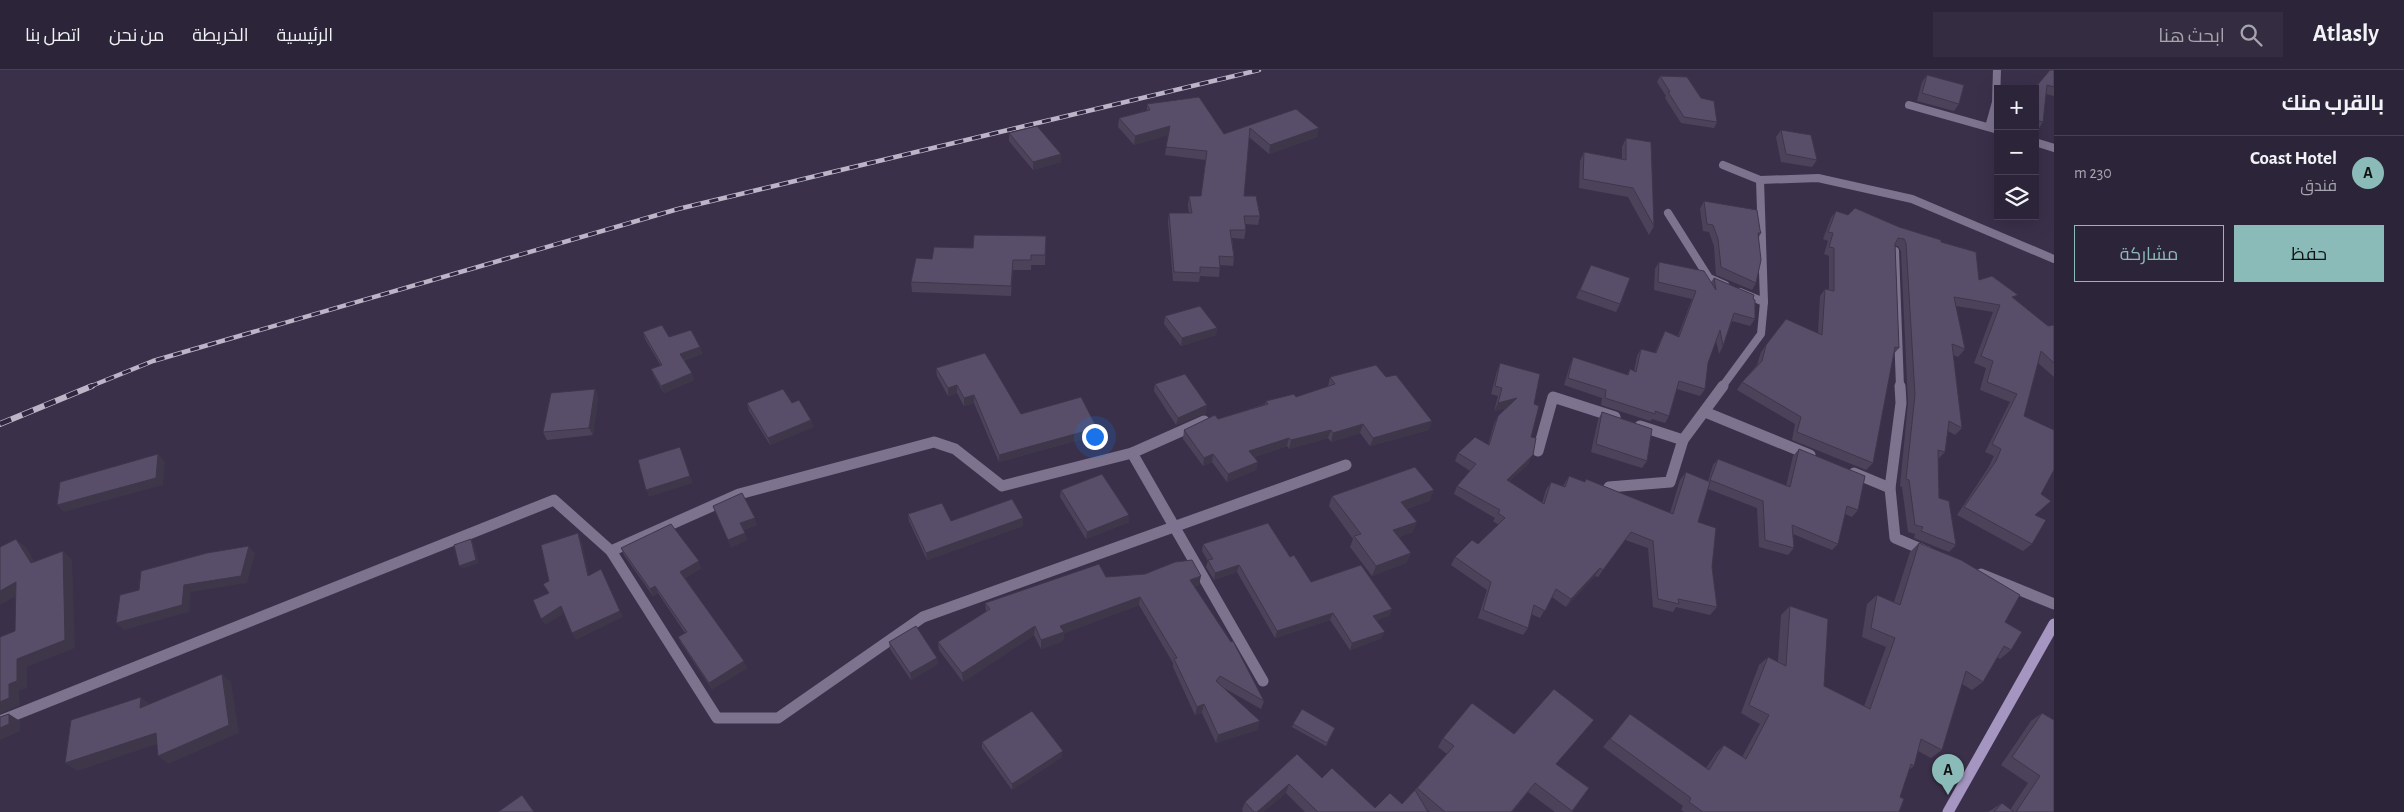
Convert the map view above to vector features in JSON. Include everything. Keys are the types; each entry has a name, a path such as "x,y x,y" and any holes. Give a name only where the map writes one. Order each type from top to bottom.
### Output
{"main road":[{"path":"1948,812 2054,624"}],"street":[{"path":"1988,127 1996,102 1997,70"},
{"path":"1909,106 1994,129"},
{"path":"2039,143 2054,148"},
{"path":"1724,165 1760,180 1818,178 1912,199 2054,259"},
{"path":"1609,487 1670,482 1682,440 1705,412 1761,334 1764,302 1760,180"},
{"path":"1668,213 1709,278 1764,302"},
{"path":"1895,250 1901,403 1890,488 1895,538 1939,556"},
{"path":"1538,451 1553,397 1682,440"},
{"path":"1705,412 1820,459"},
{"path":"611,551 739,494 934,442 954,449 1002,486 1132,453 1207,420"},
{"path":"1132,453 1173,528 1263,681"},
{"path":"0,721 23,710 231,630 554,500 611,551 716,718 778,718 923,617 1346,465"},
{"path":"1846,470 1890,488"},
{"path":"1974,571 2054,604"}],"building":[{"path":"2050,70 2054,70 2054,87 2047,85 2043,122 2039,121 2039,85 2037,85"},
{"path":"1927,75 1964,85 1959,104 1922,93"},
{"path":"1660,76 1687,77 1701,98 1714,101 1717,122 1684,117"},
{"path":"1199,97 1224,134 1296,109 1319,128 1270,145 1250,128 1244,196 1256,196 1260,216 1244,216 1246,230 1230,230 1234,257 1219,256 1220,268 1200,267 1200,273 1174,272 1169,213 1192,213 1189,196 1201,196 1207,151 1166,147 1170,126 1135,136 1119,118 1150,110 1147,104"},
{"path":"1037,126 1061,154 1033,162 1009,133"},
{"path":"1781,130 1811,135 1817,160 1786,154"},
{"path":"1626,138 1651,142 1654,226 1633,188 1583,179 1584,152 1626,160"},
{"path":"1704,201 1757,210 1761,233 1758,233 1761,260 1756,283 1721,267 1718,239 1713,225 1707,224"},
{"path":"1855,208 1899,227 1976,252 1979,280 1992,276 2018,295 2012,297 2048,326 2054,325 2054,363 2041,351 2024,416 2054,430 2054,470 2041,494 2051,501 2035,515 2046,520 2032,544 1964,507 1996,461 2001,449 1992,444 2017,394 1987,382 1993,361 1981,356 2000,305 1954,297 1965,349 1952,344 1962,428 1949,421 1945,452 1938,450 1939,498 1949,501 1956,545 1921,531 1923,527 1915,525 1909,480 1906,479 1915,395 1906,243 1904,239 1898,238 1895,244 1899,348 1895,347 1873,463 1797,432 1801,417 1742,382 1762,361 1766,345 1786,319 1822,335 1825,289 1834,291 1834,248 1829,247 1833,233 1828,232 1836,211 1848,215"},
{"path":"974,235 1046,236 1045,255 1031,255 1031,260 1013,260 1011,286 911,282 916,258 932,259 934,247 973,248"},
{"path":"1659,262 1704,271 1716,290 1714,278 1754,295 1753,299 1755,300 1755,319 1734,313 1723,346 1720,330 1708,363 1705,389 1679,381 1669,416 1655,411 1655,414 1605,398 1606,390 1568,378 1573,357 1628,375 1630,369 1636,372 1641,349 1656,353 1665,331 1679,337 1696,291 1658,282"},
{"path":"1591,265 1630,278 1620,304 1580,290"},
{"path":"1200,306 1217,328 1182,338 1165,316"},
{"path":"662,325 669,337 691,330 700,347 680,354 692,373 661,386 651,369 662,365 643,332"},
{"path":"985,353 1021,414 1081,397 1097,428 999,455 974,395 964,398 957,385 948,388 936,368"},
{"path":"1500,363 1540,374 1534,404 1539,406 1531,437 1536,438 1533,455 1507,480 1544,504 1551,482 1565,487 1569,476 1585,482 1586,479 1673,514 1686,472 1710,482 1698,522 1716,528 1712,567 1717,607 1678,599 1679,604 1658,599 1653,541 1631,532 1603,570 1600,568 1571,599 1556,589 1545,611 1534,605 1528,628 1483,610 1491,582 1455,557 1472,540 1478,544 1505,518 1498,513 1500,510 1457,486 1476,464 1458,453 1475,437 1489,445 1498,416 1517,398 1498,403 1502,388 1495,386"},
{"path":"1376,365 1386,377 1396,375 1432,421 1373,438 1363,424 1333,433 1331,430 1291,440 1289,438 1249,451 1258,462 1228,474 1213,454 1204,458 1184,430 1215,415 1218,419 1268,404 1266,401 1294,394 1296,397 1335,384 1330,377"},
{"path":"1185,374 1207,405 1178,418 1155,384"},
{"path":"595,389 589,428 543,432 551,393"},
{"path":"783,389 792,403 799,400 811,420 768,438 747,403"},
{"path":"1602,412 1652,429 1647,461 1596,444"},
{"path":"680,447 690,476 646,490 638,460"},
{"path":"1799,449 1865,476 1858,510 1847,506 1838,544 1792,525 1794,548 1765,540 1763,501 1710,480 1718,459 1790,487"},
{"path":"158,454 156,478 57,505 60,482"},
{"path":"1415,467 1434,490 1401,502 1417,522 1393,530 1411,553 1376,566 1354,536 1361,534 1332,496"},
{"path":"1102,474 1129,515 1087,532 1061,490"},
{"path":"742,493 755,518 740,523 745,533 728,540 713,506"},
{"path":"1012,499 1023,518 926,553 908,514 942,503 951,521"},
{"path":"1268,523 1290,557 1294,555 1311,582 1361,565 1392,609 1373,616 1385,632 1352,643 1333,613 1277,631 1239,565 1215,573 1208,560 1213,559 1203,544"},
{"path":"671,524 699,561 680,572 744,661 709,683 678,637 687,632 655,586 650,589 621,548"},
{"path":"578,533 588,576 601,569 620,611 572,633 561,606 541,619 533,600 549,593 543,584 549,581 541,545"},
{"path":"16,539 31,563 63,551 65,640 17,659 17,681 9,684 9,698 0,702 0,637 15,631 16,582 0,591 0,547"},
{"path":"471,539 476,560 459,566 454,545"},
{"path":"1919,543 1961,560 2020,595 2005,622 2022,632 2011,650 2004,646 1983,682 1966,671 1942,750 1921,739 1914,766 1911,764 1900,797 1904,799 1899,812 1703,812 1689,802 1691,798 1610,739 1630,714 1709,770 1724,745 1746,759 1769,715 1749,705 1768,657 1786,666 1790,606 1828,619 1824,686 1870,709 1895,638 1871,628 1877,595 1900,605"},
{"path":"249,546 241,576 184,585 182,605 116,623 120,595 139,590 141,571 207,553"},
{"path":"1192,560 1201,576 1190,580 1231,642 1233,641 1264,701 1220,676 1216,681 1260,721 1218,735 1204,704 1197,707 1174,659 1177,658 1140,597 1060,626 1064,632 1041,640 1035,626 962,673 938,642 990,609 985,603 1099,564 1106,577 1145,574 1175,562"},
{"path":"916,626 937,658 910,673 889,642"},
{"path":"222,674 229,725 158,756 156,733 65,763 71,720 141,697 140,708"},
{"path":"1554,689 1594,720 1556,764 1589,788 1572,811 1535,783 1511,812 1445,812 1417,788 1454,746 1443,738 1472,703 1514,734"},
{"path":"1302,709 1335,728 1327,743 1293,724"},
{"path":"1032,711 1063,751 1012,784 982,742"},
{"path":"2042,713 2054,720 2054,812 2016,812 2040,776 2012,757"},
{"path":"9,714 9,724 0,728 0,717"},
{"path":"1297,754 1322,778 1332,768 1375,808 1390,793 1402,804 1415,790 1428,812 1318,812 1289,784 1257,812 1254,812 1245,802"},
{"path":"522,795 534,812 498,812"},
{"path":"2002,803 2014,812 1994,812"}],"railway":[{"path":"89,387 153,361 678,209 1259,70"},
{"path":"0,424 92,386"}],"place":[{"name":"Coast Hotel","path":"1948,795"}]}
